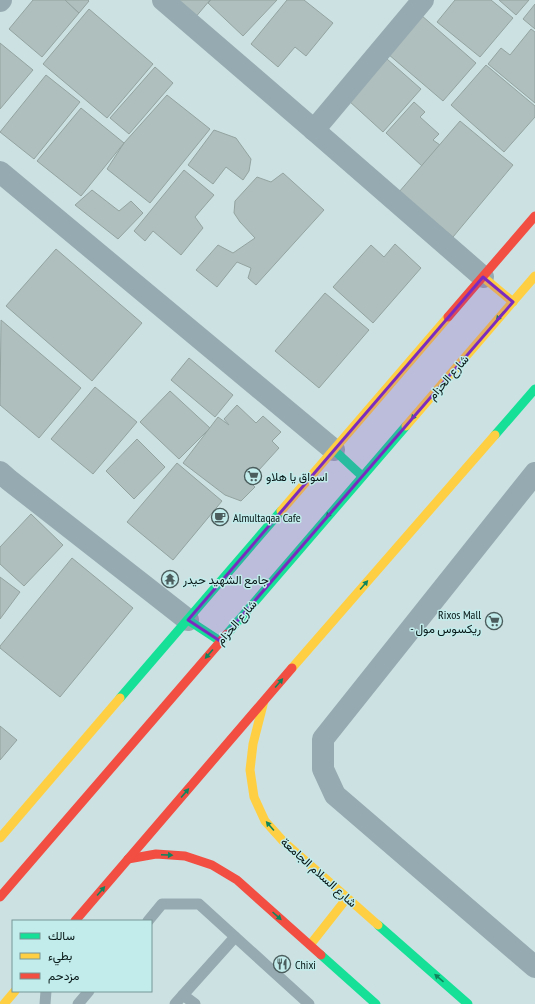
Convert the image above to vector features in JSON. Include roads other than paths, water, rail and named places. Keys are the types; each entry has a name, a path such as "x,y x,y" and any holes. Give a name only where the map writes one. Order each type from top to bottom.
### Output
{"main road":[{"path":"0,838 535,216"},
{"name":"شارع الحزام","path":"0,897 535,276"},
{"path":"483,277 513,302"},
{"path":"76,920 535,389"},
{"path":"334,450 362,476"},
{"path":"188,620 220,641"},
{"name":"شارع السلام الجامعة","path":"264,701 253,744 250,770 254,797 265,821 283,841 468,1004"},
{"path":"128,859 156,854 185,856 212,865 237,880 376,1004"},
{"path":"310,945 347,898"},
{"path":"4,1004 14,992"}],"street":[{"path":"164,0 483,277"},
{"path":"314,130 423,0"},
{"path":"0,172 334,450"},
{"path":"535,473 323,739 323,769 335,795 535,967"},
{"path":"3,481 188,620"}],"lane":[{"path":"149,920 162,904 199,904 309,1004"},
{"path":"175,1004 235,937"},
{"path":"45,1004 46,992"},
{"path":"78,1004 88,992"},
{"path":"183,995 195,1004"}],"place":[{"name":"اسواق يا هلاو","path":"253,476"},
{"name":"Almultaqaa Cafe","path":"220,517"},
{"name":"جامع الشهيد حيدر","path":"170,579"},
{"name":"Rixos Mall - ريكسوس مول","path":"494,621"},
{"name":"Chixi","path":"282,964"}]}
